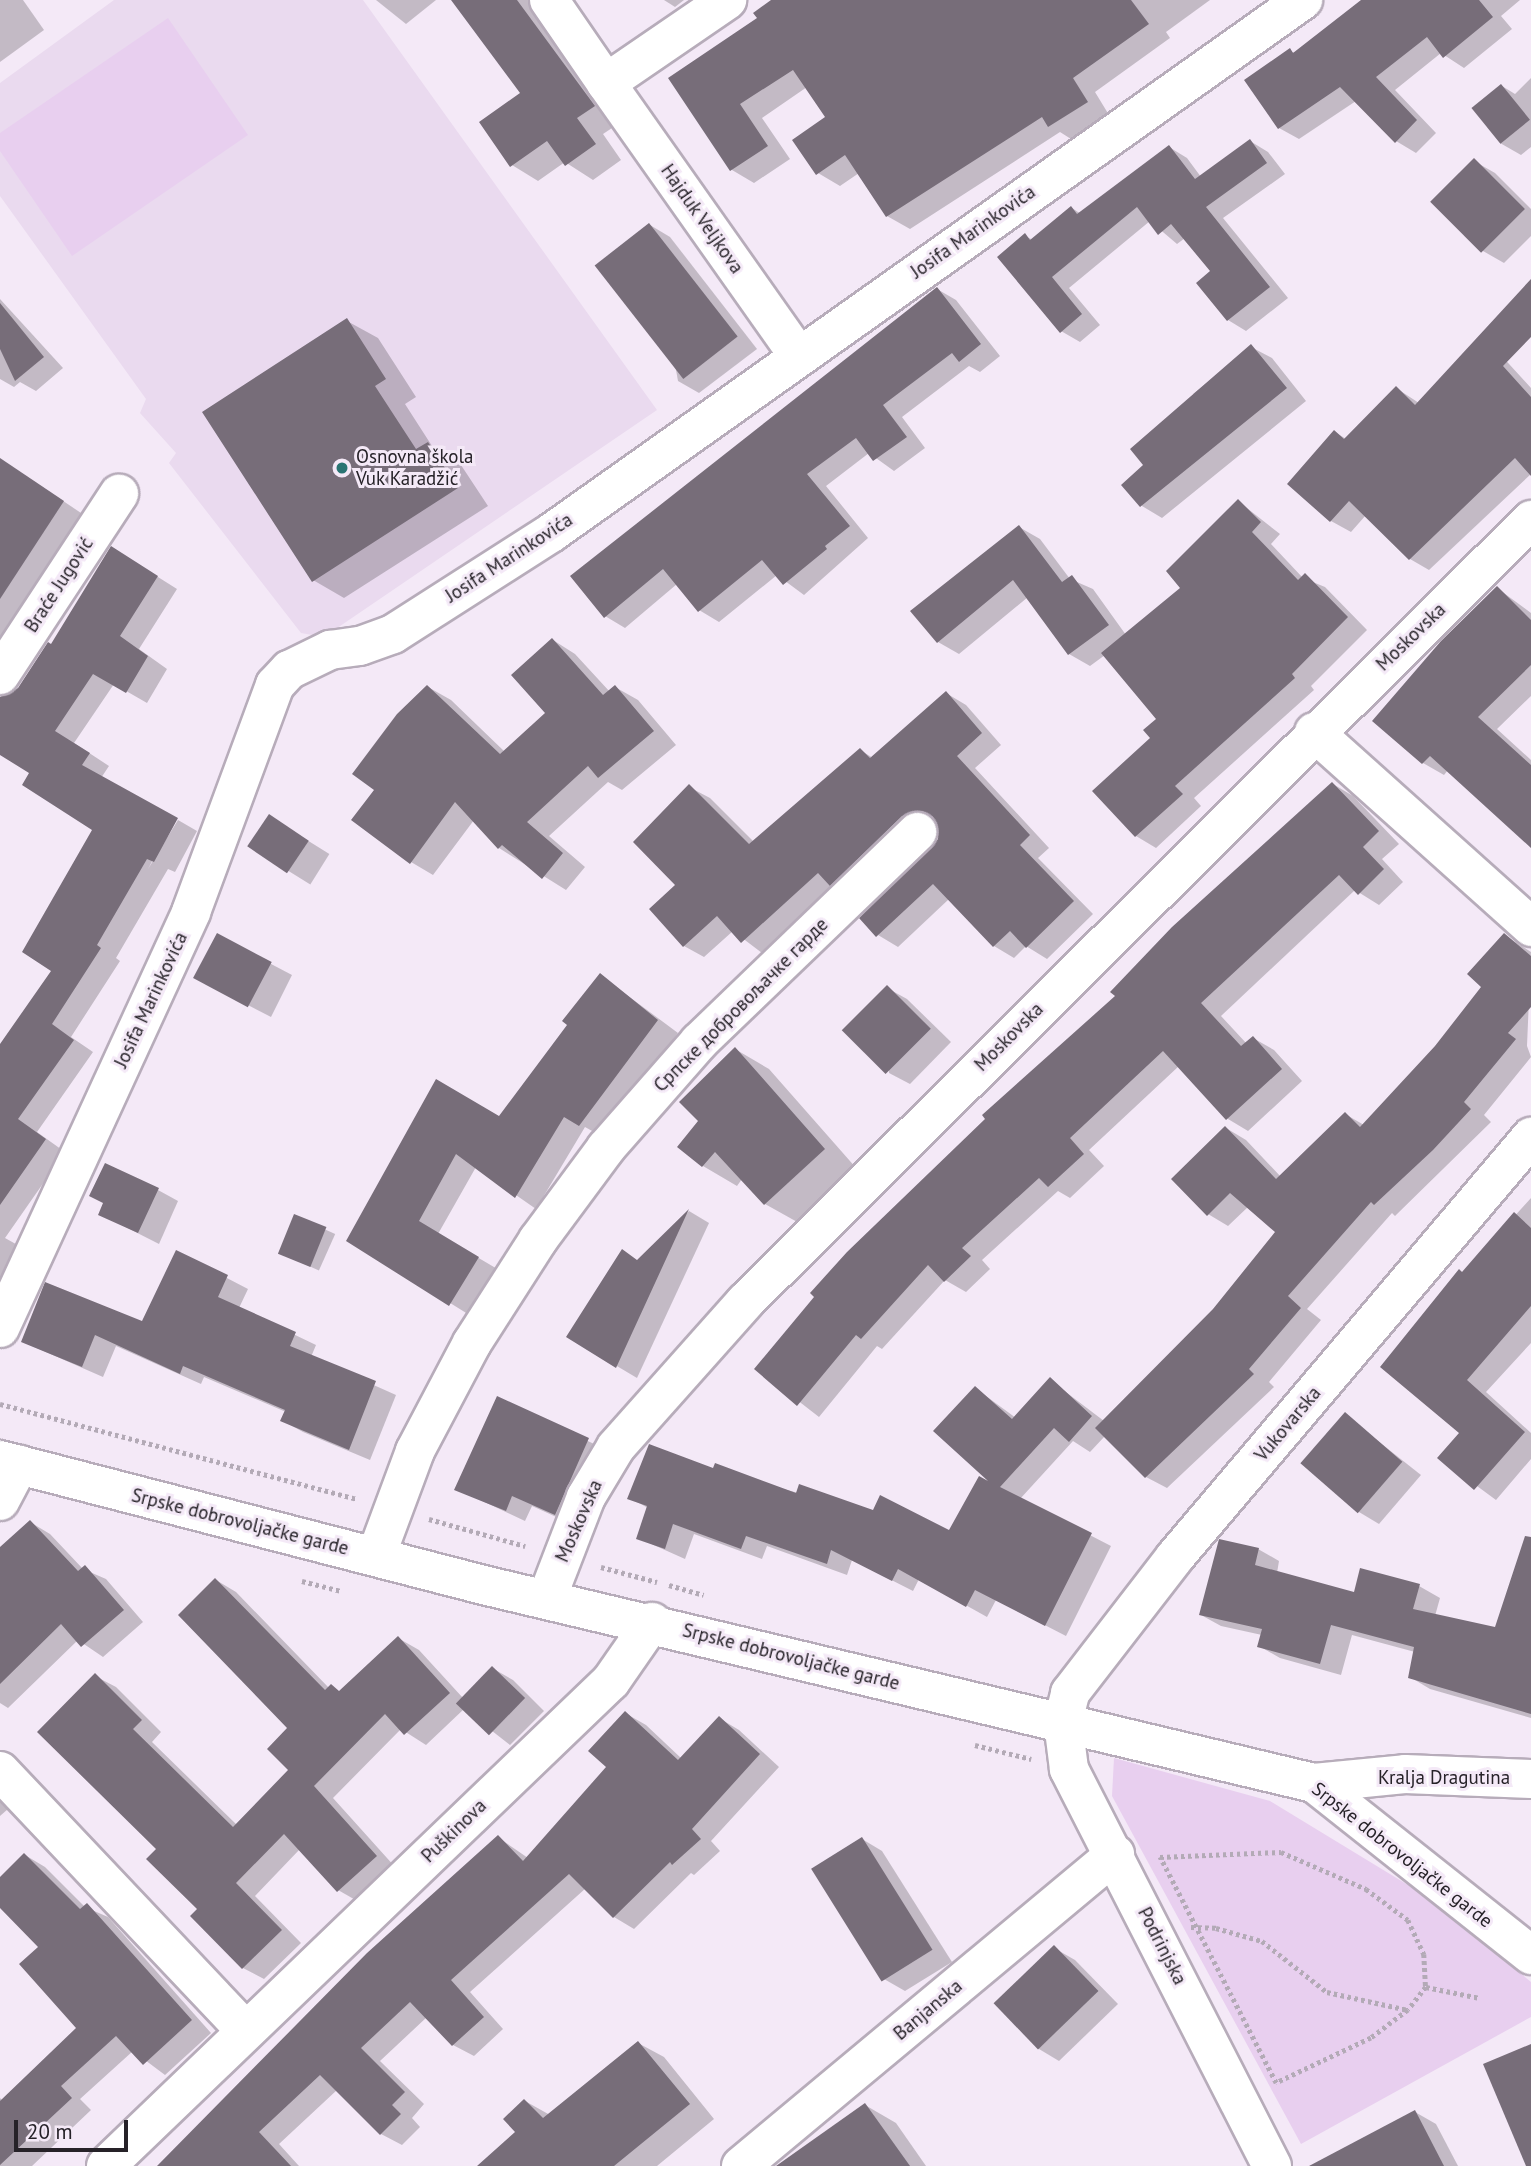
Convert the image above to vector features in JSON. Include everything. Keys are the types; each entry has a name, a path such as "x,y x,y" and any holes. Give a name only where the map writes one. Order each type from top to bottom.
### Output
{"street":[{"name":"Hajduk Veljkova","path":"549,0 798,355"},
{"path":"606,83 727,0"},
{"name":"Josifa Marinkovića","path":"0,1328 191,912 275,685 289,670 312,658 393,634 551,533 798,355 1303,0"},
{"name":"Braće Jugović","path":"0,675 118,495"},
{"name":"Moskovska","path":"547,1598 586,1497 616,1447 649,1408 755,1292 1314,732 1531,520"},
{"path":"1314,732 1531,927"},
{"name":"Српске добровољачке гарде","path":"376,1556 415,1451 472,1343 537,1240 606,1147 699,1042 917,832"},
{"name":"Vukovarska","path":"1063,1722 1070,1693 1175,1558 1531,1137"},
{"path":"0,1501 10,1463"},
{"name":"Srpske dobrovoljačke garde","path":"10,1463 547,1598 1314,1783 1531,1955"},
{"name":"Puškinova","path":"106,2166 611,1681 652,1622"},
{"name":"Podrinjska","path":"1063,1722 1069,1769 1152,1926 1272,2166"},
{"path":"0,1770 245,2030"},
{"name":"Kralja Dragutina","path":"1314,1783 1405,1774 1531,1779"},
{"name":"Banjanska","path":"741,2166 1115,1854"}],"path":[{"path":"1281,1852 1366,1889 1408,1920 1424,1954 1426,1987 1408,2010 1371,2038 1276,2083 1193,1927 1160,1857 1281,1852"},
{"path":"1152,1926 1216,1928 1262,1941 1327,1992 1408,2010"},
{"path":"1426,1987 1480,1998"}],"shaded area":[{"path":"114,0 363,0 657,410 324,637 301,633 169,463 176,453 140,413 146,399 0,196 0,83"},
{"path":"168,18 248,135 72,256 0,151 0,133"},
{"path":"1114,1758 1270,1801 1431,1899 1531,1982 1531,2017 1301,2144 1112,1796"}],"building":[{"path":"451,0 517,0 595,106 577,118 596,144 565,166 547,141 510,167 479,122 520,93"},
{"path":"771,0 1131,0 1149,24 1073,78 1088,102 1048,127 1042,117 886,217 845,155 816,175 792,140 825,117 793,70 740,104 768,146 730,171 668,78 757,18 753,13"},
{"path":"1361,0 1479,0 1493,17 1443,58 1427,37 1376,77 1417,120 1395,143 1340,87 1278,129 1244,80 1290,48 1293,53"},
{"path":"1501,84 1530,120 1500,144 1471,108"},
{"path":"1250,139 1267,163 1206,207 1270,287 1227,321 1196,283 1210,271 1171,224 1158,235 1137,207 1052,277 1082,314 1060,333 997,257 1025,233 1030,240 1071,206 1077,214 1169,145 1195,179"},
{"path":"1474,158 1525,209 1481,253 1430,202"},
{"path":"649,223 738,336 683,379 595,265"},
{"path":"1531,279 1531,337 1503,366 1531,397 1531,476 1515,458 1409,560 1349,501 1330,522 1287,484 1334,430 1344,439 1396,386 1415,405"},
{"path":"937,287 981,344 959,362 952,353 883,405 907,437 873,461 856,438 807,474 850,526 825,546 827,549 783,585 762,560 698,612 663,569 604,618 570,576"},
{"path":"0,303 44,357 15,381 0,349"},
{"name":"Osnovna škola Vuk Karadžić","path":"347,318 386,379 375,386 416,449 428,442 458,488 312,582 202,412"},
{"path":"1251,344 1287,388 1140,507 1121,485 1143,465 1130,449"},
{"path":"0,458 64,501 0,599"},
{"path":"1238,499 1261,522 1252,532 1298,580 1305,573 1348,617 1292,674 1295,678 1175,786 1183,794 1135,837 1092,791 1150,738 1143,730 1156,719 1101,653 1180,588 1166,571"},
{"path":"1019,525 1062,582 1072,575 1109,625 1068,655 1013,580 937,643 910,611"},
{"path":"111,546 158,576 120,636 148,656 126,693 93,674 55,731 90,753 82,765 178,818 154,862 147,859 97,945 101,948 52,1024 74,1040 18,1119 46,1139 0,1205 0,1044 51,971 22,952 92,830 22,785 29,773 0,755 0,697 18,688 48,642 51,644"},
{"path":"1497,586 1531,620 1531,665 1478,717 1531,765 1531,848 1430,756 1422,764 1372,721 1441,641"},
{"path":"552,638 603,695 615,685 654,731 598,778 588,766 527,822 563,853 542,879 502,845 498,849 455,802 410,864 351,820 374,790 352,774 397,714 427,685 500,754 545,713 511,675"},
{"path":"946,691 982,733 957,756 1030,835 1020,845 1074,901 1026,948 1010,931 993,947 933,884 876,937 859,918 938,839 933,817 922,811 902,816 830,886 818,873 741,943 717,916 683,947 649,909 675,885 633,842 689,784 749,844 860,748 870,758"},
{"path":"1332,782 1379,831 1363,847 1384,869 1358,895 1339,875 1201,1003 1241,1046 1253,1036 1282,1069 1226,1120 1163,1051 1070,1138 1084,1154 1048,1187 1039,1178 962,1248 971,1256 944,1282 928,1265 861,1339 856,1335 797,1406 754,1369 814,1297 810,1293 847,1252 985,1119 982,1115 1115,996 1110,992 1172,927"},
{"path":"269,814 309,841 287,873 247,846"},
{"path":"217,933 272,962 248,1007 193,978"},
{"path":"1504,933 1531,956 1531,1007 1508,1033 1516,1039 1464,1102 1471,1109 1433,1150 1374,1205 1371,1202 1288,1296 1301,1308 1249,1369 1254,1374 1145,1478 1095,1428 1213,1309 1275,1232 1230,1193 1207,1216 1171,1179 1225,1126 1276,1179 1345,1112 1360,1127 1435,1046 1481,987 1467,974"},
{"path":"600,973 658,1020 579,1126 564,1117 515,1198 456,1154 419,1221 479,1257 449,1306 346,1241 436,1079 499,1116 567,1025 562,1021"},
{"path":"887,985 931,1029 886,1074 842,1030"},
{"path":"735,1047 825,1149 764,1205 715,1152 702,1167 677,1147 698,1121 679,1102"},
{"path":"105,1163 159,1188 138,1233 98,1215 103,1203 89,1196"},
{"path":"689,1209 616,1368 566,1337 622,1249 637,1260"},
{"path":"1514,1212 1531,1228 1531,1306 1467,1380 1525,1432 1474,1490 1437,1458 1459,1433 1380,1367 1459,1269 1462,1272"},
{"path":"294,1214 326,1227 310,1267 278,1254"},
{"path":"176,1250 228,1275 218,1297 296,1332 290,1346 376,1381 349,1450 280,1421 285,1410 183,1366 180,1374 95,1335 82,1367 21,1342 45,1282 142,1321"},
{"path":"1050,1377 1092,1416 1069,1442 1054,1428 1000,1487 1092,1533 1045,1626 975,1590 966,1607 898,1569 892,1581 831,1550 827,1564 746,1536 741,1549 673,1524 665,1549 636,1539 647,1506 627,1499 649,1444 713,1468 715,1463 796,1493 799,1484 873,1510 880,1495 949,1530 979,1476 988,1481 933,1431 975,1386 1012,1419"},
{"path":"497,1396 589,1438 555,1515 512,1496 506,1511 454,1490"},
{"path":"1345,1412 1402,1462 1358,1513 1300,1463"},
{"path":"30,1520 78,1571 85,1565 124,1610 81,1647 61,1624 0,1684 0,1547"},
{"path":"1525,1536 1531,1537 1531,1714 1408,1678 1414,1647 1331,1625 1320,1664 1257,1647 1262,1629 1199,1615 1219,1539 1259,1548 1255,1565 1354,1592 1360,1568 1420,1584 1413,1609 1495,1627"},
{"path":"215,1578 325,1690 331,1684 339,1691 398,1636 450,1693 404,1735 385,1714 314,1786 377,1856 337,1892 284,1834 236,1883 282,1930 242,1969 190,1916 197,1909 146,1859 156,1849 37,1732 95,1673 142,1720 133,1729 233,1827 288,1770 267,1749 287,1728 178,1615"},
{"path":"492,1666 525,1698 489,1735 456,1703"},
{"path":"625,1711 678,1760 719,1716 760,1754 692,1829 701,1839 672,1865 670,1862 613,1918 569,1874 451,1980 484,2017 452,2046 410,2002 361,2048 405,2092 392,2105 401,2114 380,2135 320,2075 259,2132 291,2166 157,2166 367,1953 498,1835 523,1861 606,1767 588,1751"},
{"path":"862,1837 932,1950 882,1982 811,1869"},
{"path":"24,1853 80,1909 87,1903 192,2020 143,2065 116,2036 61,2086 72,2098 0,2165 0,2101 76,2028 19,1964 38,1947 0,1908 0,1877"},
{"path":"1054,1945 1098,1991 1038,2049 994,2003"},
{"path":"638,2041 690,2104 614,2166 477,2166 515,2132 503,2119 524,2099 543,2118"},
{"path":"1531,2044 1531,2166 1526,2166 1483,2064"},
{"path":"865,2103 910,2166 776,2166"},
{"path":"1415,2110 1444,2166 1309,2166"}],"place":[{"name":"Osnovna škola Vuk Karadžić","path":"342,468"}]}
